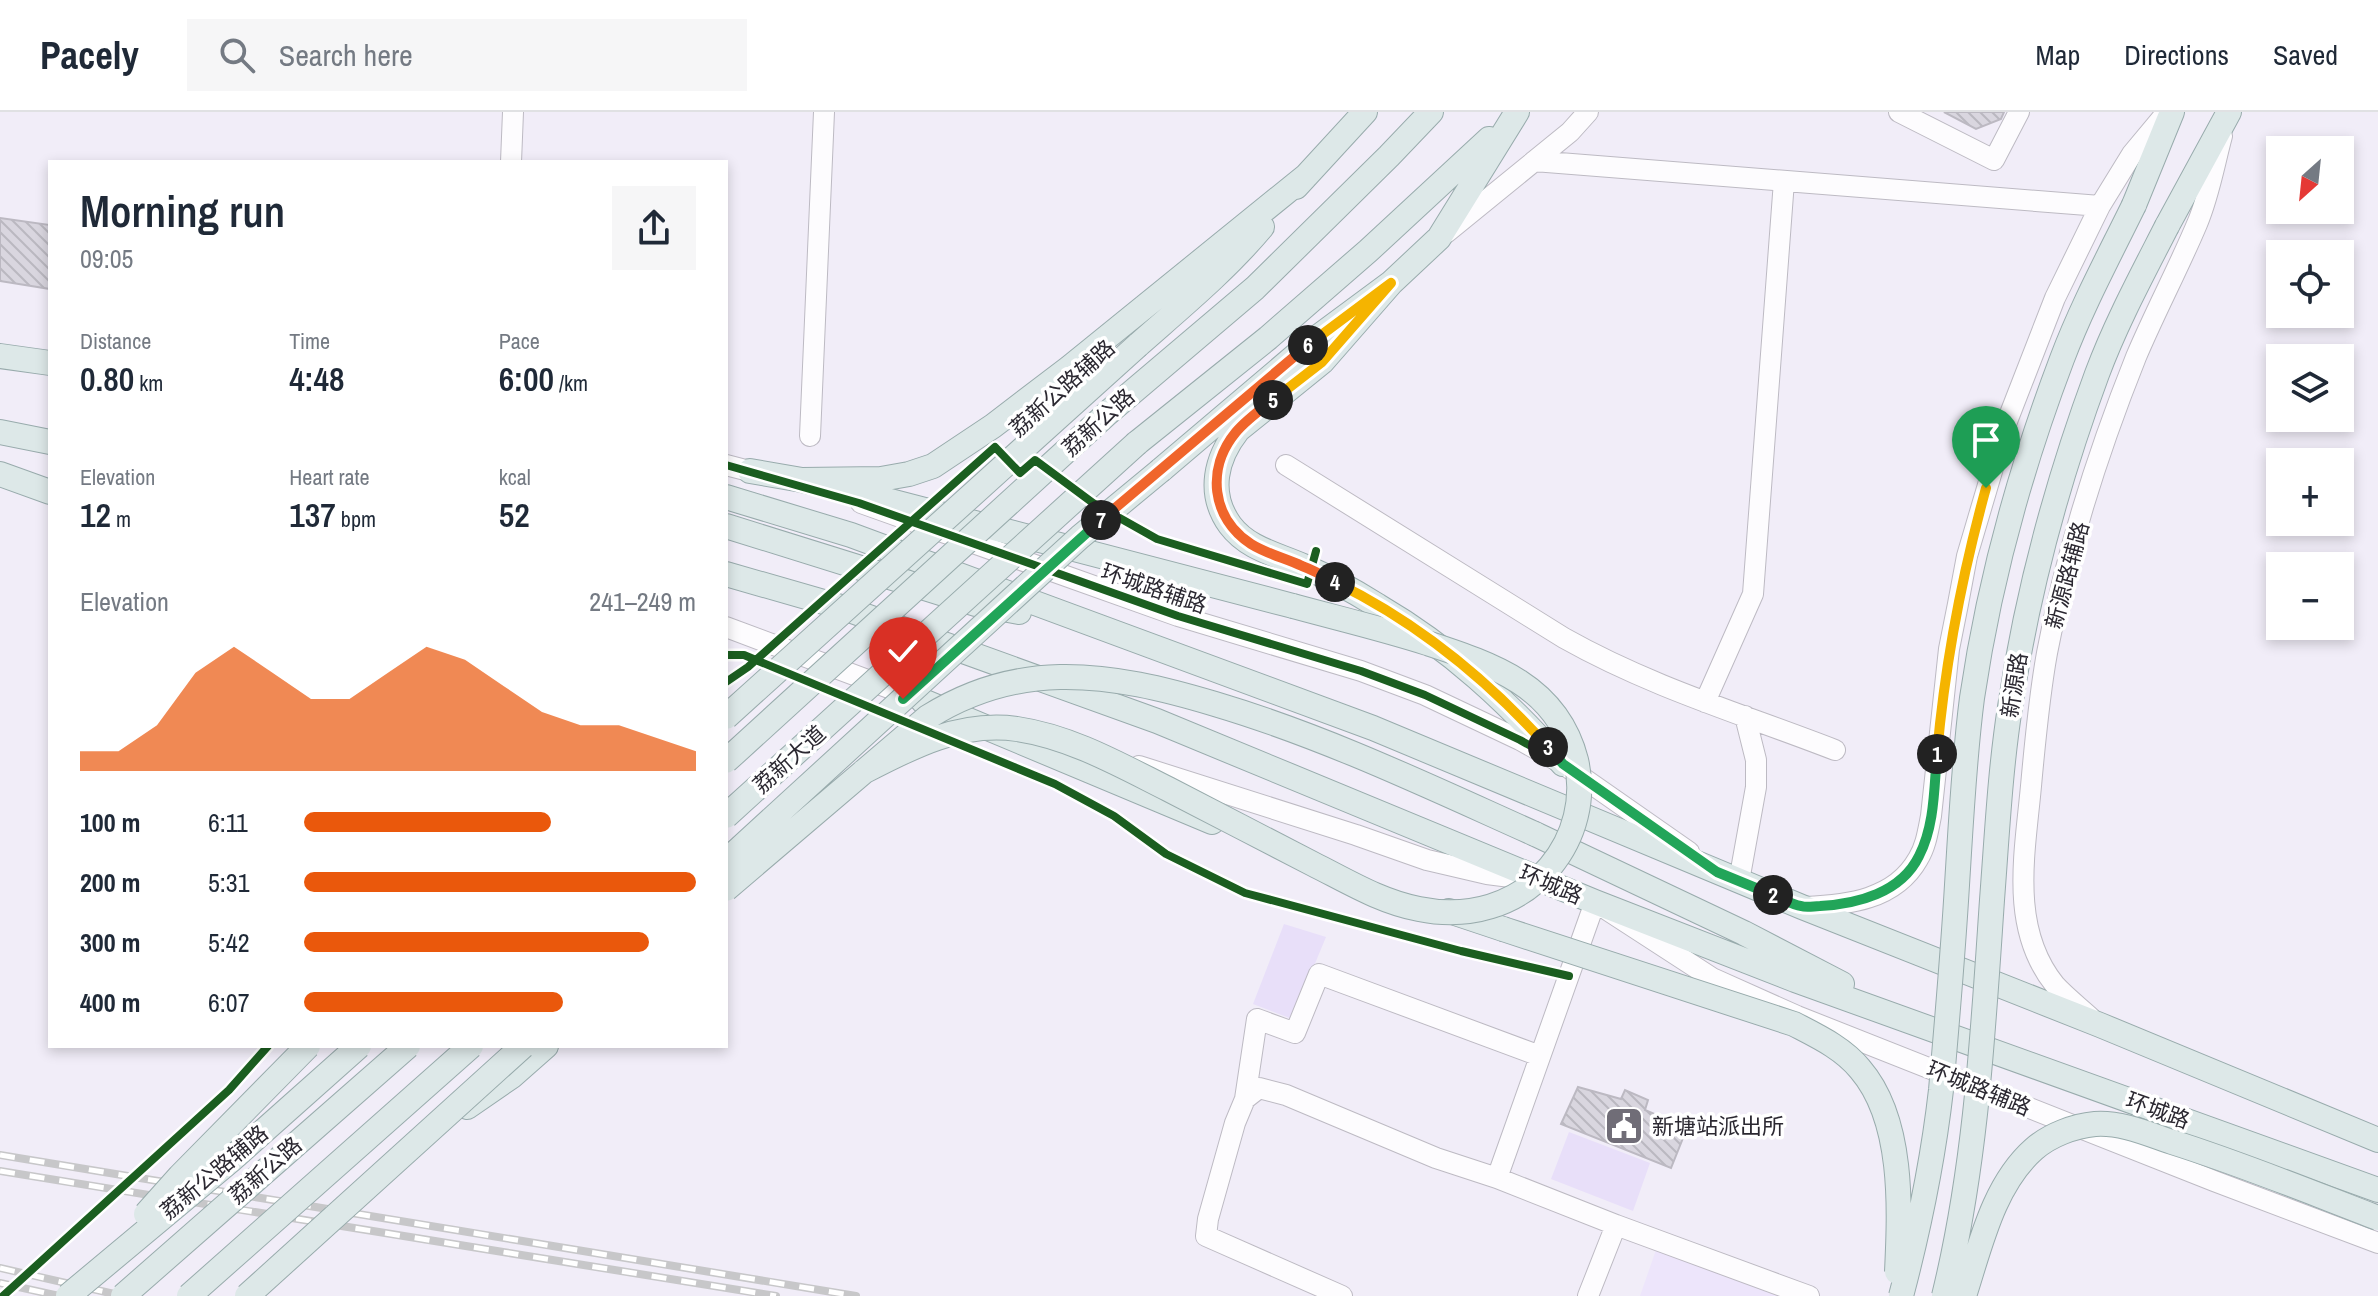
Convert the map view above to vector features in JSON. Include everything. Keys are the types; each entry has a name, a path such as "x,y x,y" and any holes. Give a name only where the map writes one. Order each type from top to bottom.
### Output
{"main road":[{"path":"802,480 881,479 933,466 993,426 1069,368 1306,176 1365,112"},
{"name":"荔新公路","path":"728,759 1110,411 1255,288 1431,112"},
{"path":"1515,112 1439,238 1391,283 1322,362 1238,430 1227,444 1216,476 1216,494 1221,509 1241,537 1255,547 1346,587 1434,642 1501,698 1563,764"},
{"name":"荔新公路","path":"1137,443 1268,338 1432,193 1515,112"},
{"name":"新源路","path":"1898,1296 1926,1193 1936,1135 1963,790 1972,698 1986,622 2025,469 2062,357 2134,205 2170,112"},
{"name":"新源路","path":"1944,1296 1963,1202 1975,1115 2009,709 2040,552 2098,373 2125,309 2227,116"},
{"name":"荔新公路辅路","path":"728,715 1230,262 1306,176"},
{"path":"728,859 1080,537 1314,340 1391,283"},
{"path":"1161,470 1268,338"},
{"path":"0,356 48,363"},
{"path":"0,432 48,442"},
{"name":"荔新大道","path":"728,814 1137,443"},
{"path":"750,471 802,480 1293,606 1405,636 1486,663 1517,680 1552,710 1572,745 1579,788 1574,826 1566,844 1543,875 1514,896 1485,909 1444,912 1394,902 1344,880 1107,758 1048,736 1016,729 961,731 916,745 863,772"},
{"path":"0,473 48,491"},
{"path":"728,498 851,535 1373,728 1802,907 2378,1140"},
{"path":"728,527 976,604 1113,632"},
{"name":"环城路","path":"728,575 841,607 1157,721 1595,902 1795,980 2378,1190"},
{"path":"728,887 913,728 952,702 1028,680 1087,677 1191,697 1291,728 1372,761 1535,834 1786,954 1905,1019"},
{"path":"923,701 1273,847 1503,929 1794,1024 1817,1036 1860,1068 1885,1114 1898,1178 1898,1296"},
{"path":"96,1271 180,1176 306,1048"},
{"name":"荔新公路辅路","path":"68,1296 231,1160 357,1048"},
{"name":"荔新公路","path":"123,1296 406,1048"},
{"name":"荔新公路","path":"189,1296 469,1048"},
{"path":"247,1296 521,1048"},
{"path":"419,1141 512,1076 544,1048"},
{"path":"1964,1296 1993,1212 2011,1178 2034,1149 2074,1128 2098,1124 2131,1129 2199,1150 2378,1218"}],"street":[{"path":"511,160 513,112"},
{"path":"810,436 824,112"},
{"path":"1439,238 1570,132 1588,112"},
{"path":"1899,112 1994,160 2019,112"},
{"path":"1802,907 1835,905 1873,896 1890,888 1918,859 1931,816 1949,649 1967,556 2006,424 2055,298 2100,206 2132,154 2170,112"},
{"name":"新源路辅路","path":"2100,1025 2055,984 2041,964 2031,942 2024,909 2023,873 2047,654 2067,566 2100,457 2137,356 2198,222 2227,116"},
{"path":"1534,161 2100,206"},
{"path":"1705,702 1753,594 1784,181"},
{"path":"1286,465 1609,663 1835,750"},
{"name":"环城路辅路","path":"728,466 859,503 1178,616 1361,671 1425,695 1563,764 1728,876"},
{"path":"0,473 48,479"},
{"path":"728,628 923,701 1068,743 1427,860 1487,874 1548,882"},
{"path":"1728,876 1756,787 1756,760 1745,716"},
{"path":"1497,1178 1595,902"},
{"name":"环城路辅路","path":"1595,902 1712,978 1744,993 2214,1181 2378,1243"},
{"path":"1342,1296 1206,1236 1235,1123 1245,1099 1257,1019 1295,1033 1319,974 1540,1056"},
{"path":"1245,1099 1259,1088 1286,1095 1436,1158 1497,1178 1809,1296"},
{"path":"1588,1296 1616,1225"}],"shaded area":[{"path":"1284,924 1326,937 1292,1019 1253,1004"},
{"path":"1569,1132 1650,1163 1633,1211 1551,1179"},
{"path":"1657,1247 1783,1296 1640,1296"}],"building":[{"path":"1944,112 2004,112 2001,119 1976,129"},
{"path":"0,218 48,225 48,289 0,281"},
{"name":"新塘站派出所","path":"1578,1087 1621,1099 1625,1090 1648,1100 1645,1110 1687,1128 1671,1168 1561,1124"}],"railway":[{"path":"0,1155 856,1296"},
{"path":"0,1171 776,1296"},
{"path":"0,1268 123,1296"},
{"path":"0,1283 59,1296"}],"cycle path":[{"path":"728,681 748,667 995,447 1020,473 1035,460 1093,503 1157,539 1307,584 1316,551"},
{"path":"728,466 859,503 1178,616 1361,671 1425,695 1563,764 1717,872"},
{"path":"728,655 744,655 1055,784 1114,816 1166,854 1245,893 1461,951 1569,976"},
{"path":"3,1296 229,1090 266,1048"}],"place":[{"name":"新塘站派出所","path":"1624,1126"}],"route":[{"path":"903,699 1080,537 1314,340 1391,283 1322,362 1251,418 1227,444 1216,476 1216,494 1229,524 1255,547 1346,587 1423,634 1501,698 1563,764 1717,872 1802,907 1855,902 1890,888 1905,875 1918,859 1926,840 1949,649 1967,556 1986,488"}]}
